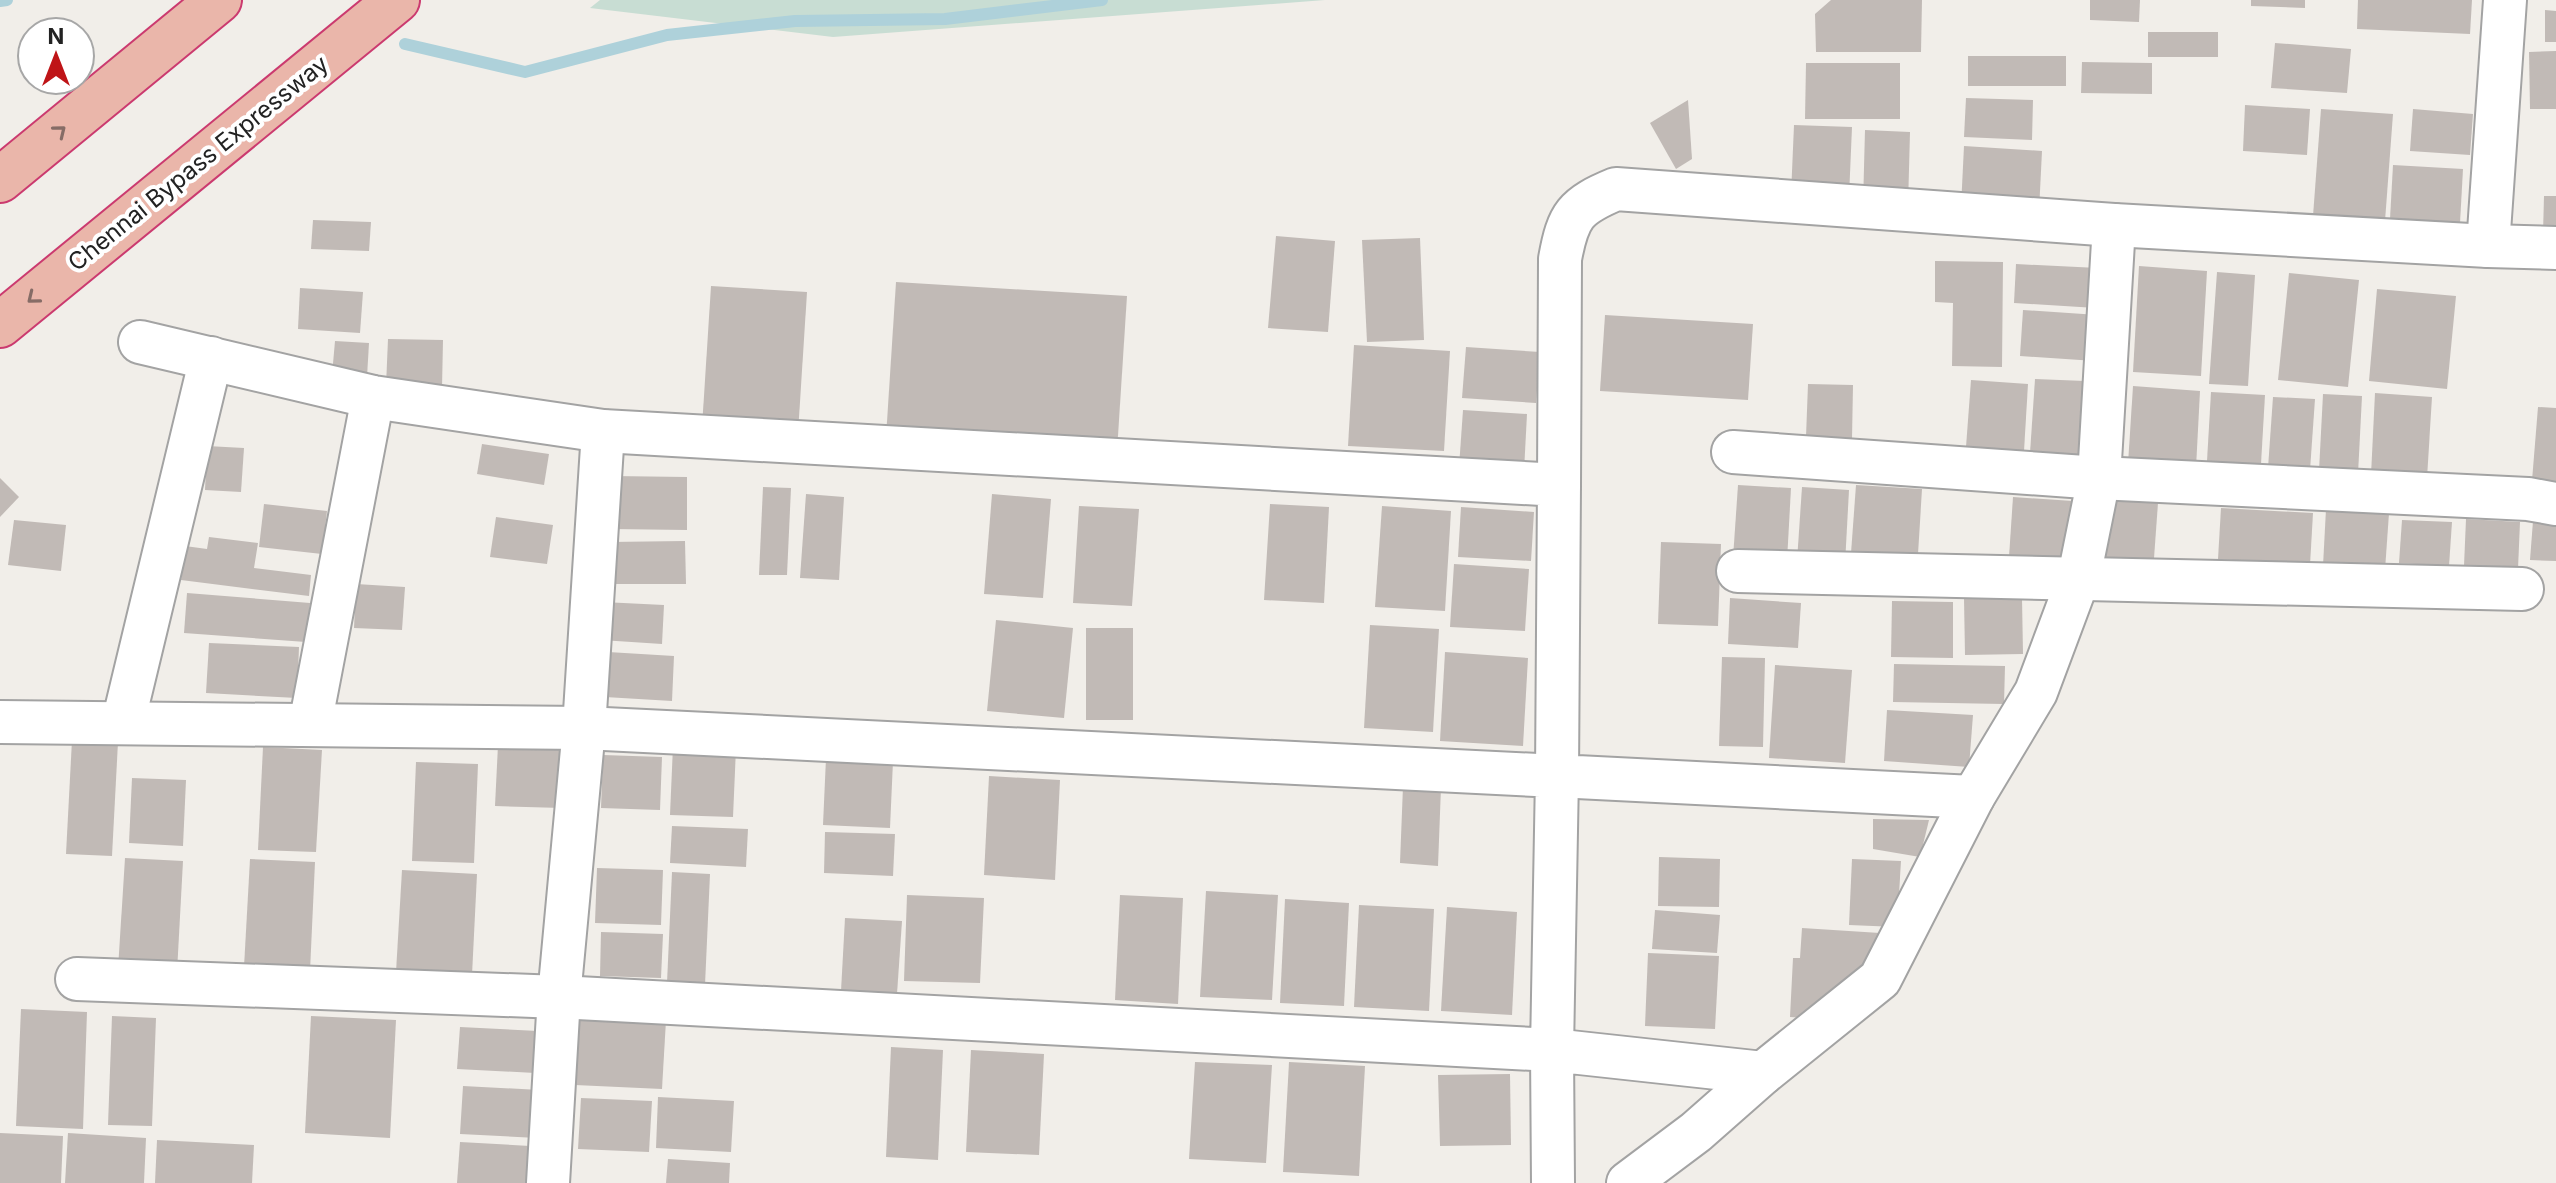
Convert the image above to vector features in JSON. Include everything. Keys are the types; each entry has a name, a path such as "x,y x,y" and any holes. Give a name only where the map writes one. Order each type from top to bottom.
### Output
{"highway":[{"path":"0,180 219,0"},
{"name":"Chennai Bypass Expressway","path":"0,325 397,0"}],"street":[{"path":"2488,246 2505,0"},
{"path":"1553,1183 1560,259 1565,231 1575,213 1590,199 1616,189 2114,225 2556,248"},
{"path":"1628,1183 1696,1132 1763,1073 1880,979 1973,797 2036,692 2079,577 2099,478 2114,225"},
{"path":"140,342 373,397 603,431 1559,485"},
{"path":"123,723 211,358"},
{"path":"310,725 373,397"},
{"path":"548,1183 559,997 584,728 603,431"},
{"path":"1733,452 2099,478 2528,499 2556,504"},
{"path":"1738,571 2522,589"},
{"path":"0,722 584,728 1973,797"},
{"path":"77,979 559,997 1552,1050 1763,1073"}],"green space":[{"path":"600,0 1325,0 833,37 590,8"}],"building":[{"path":"1831,0 1922,0 1921,52 1816,52 1815,14"},
{"path":"2090,0 2140,0 2139,22 2090,20"},
{"path":"2251,0 2305,0 2305,8 2251,6"},
{"path":"2358,0 2472,0 2470,34 2357,29"},
{"path":"2545,10 2556,11 2556,42 2545,42"},
{"path":"2148,32 2218,32 2218,57 2148,57"},
{"path":"2275,43 2351,49 2347,93 2271,88"},
{"path":"2556,51 2556,109 2530,109 2529,52"},
{"path":"1968,56 2066,56 2066,86 1968,86"},
{"path":"2082,62 2152,63 2152,94 2081,93"},
{"path":"1806,63 1900,63 1900,119 1805,119"},
{"path":"1966,98 2033,100 2032,140 1964,137"},
{"path":"1688,100 1692,159 1676,169 1650,123"},
{"path":"2245,105 2310,109 2307,155 2243,151"},
{"path":"2321,109 2393,114 2385,221 2313,216"},
{"path":"2413,109 2473,114 2470,155 2410,151"},
{"path":"1794,125 1852,127 1849,197 1791,195"},
{"path":"1865,130 1910,132 1908,206 1863,205"},
{"path":"1964,146 2042,151 2039,211 1961,207"},
{"path":"2393,165 2463,169 2460,223 2390,219"},
{"path":"2544,196 2556,196 2556,234 2543,234"},
{"path":"313,220 371,222 369,251 311,249"},
{"path":"1276,236 1335,241 1328,332 1268,328"},
{"path":"1420,238 1424,340 1367,342 1362,240"},
{"path":"1935,261 2003,262 2002,367 1952,366 1953,303 1935,302"},
{"path":"2016,264 2098,268 2096,308 2014,303"},
{"path":"2139,266 2207,271 2201,376 2133,372"},
{"path":"2217,272 2255,275 2248,386 2209,384"},
{"path":"2289,273 2359,280 2348,387 2278,380"},
{"path":"896,282 1127,296 1117,451 886,437"},
{"path":"711,286 807,292 798,433 702,427"},
{"path":"300,288 363,292 360,333 298,329"},
{"path":"2377,289 2456,296 2447,389 2369,381"},
{"path":"2023,310 2098,315 2095,361 2020,356"},
{"path":"1605,315 1753,324 1748,400 1600,391"},
{"path":"388,339 443,340 442,388 386,386"},
{"path":"335,341 369,343 367,377 332,375"},
{"path":"1354,345 1450,351 1444,451 1348,446"},
{"path":"1466,347 1540,352 1536,403 1462,398"},
{"path":"2035,379 2085,381 2080,455 2030,453"},
{"path":"1971,380 2028,384 2024,451 1966,447"},
{"path":"1808,384 1853,385 1852,439 1806,437"},
{"path":"2133,386 2200,391 2196,468 2128,464"},
{"path":"2211,392 2265,395 2261,464 2207,461"},
{"path":"2375,393 2432,397 2427,478 2371,475"},
{"path":"2323,394 2362,396 2358,474 2319,471"},
{"path":"2273,397 2315,399 2310,470 2268,468"},
{"path":"2538,407 2556,408 2556,495 2531,493"},
{"path":"1463,410 1527,414 1524,471 1459,467"},
{"path":"482,444 549,454 544,485 477,474"},
{"path":"207,446 244,448 241,492 205,490"},
{"path":"612,476 687,477 687,530 612,529"},
{"path":"0,478 19,497 0,517"},
{"path":"1738,485 1791,488 1787,561 1733,558"},
{"path":"1856,485 1922,489 1917,571 1850,567"},
{"path":"2106,485 2159,489 2153,572 2101,568"},
{"path":"763,487 791,488 787,575 759,575"},
{"path":"1802,487 1849,490 1845,564 1797,561"},
{"path":"806,494 844,497 839,580 800,578"},
{"path":"992,494 1051,499 1043,598 984,594"},
{"path":"2013,497 2073,501 2068,575 2008,572"},
{"path":"264,504 327,511 322,554 259,547"},
{"path":"1270,504 1329,507 1324,603 1264,600"},
{"path":"1079,506 1139,509 1132,606 1073,603"},
{"path":"1382,506 1451,511 1445,611 1375,607"},
{"path":"1461,507 1534,512 1531,561 1458,557"},
{"path":"2221,508 2313,513 2310,565 2218,559"},
{"path":"2326,509 2389,513 2385,570 2323,566"},
{"path":"496,517 553,525 547,564 490,557"},
{"path":"2466,519 2520,522 2518,569 2464,566"},
{"path":"14,520 66,525 61,571 8,565"},
{"path":"2402,520 2452,522 2449,566 2399,563"},
{"path":"2533,521 2556,522 2556,561 2530,560"},
{"path":"209,537 258,543 254,568 311,575 309,596 181,580 185,546 207,549"},
{"path":"685,541 686,584 610,584 609,542"},
{"path":"1661,542 1721,544 1718,626 1658,624"},
{"path":"1454,564 1529,569 1525,631 1450,627"},
{"path":"356,584 405,587 402,630 354,628"},
{"path":"187,593 310,603 306,642 184,633"},
{"path":"1730,598 1801,603 1798,648 1728,644"},
{"path":"1964,598 2022,598 2023,654 1965,655"},
{"path":"1892,601 1953,602 1953,658 1891,657"},
{"path":"603,602 664,605 662,644 601,640"},
{"path":"996,620 1073,628 1064,718 987,711"},
{"path":"1370,625 1439,629 1433,732 1364,728"},
{"path":"1086,628 1133,628 1133,720 1086,720"},
{"path":"209,643 299,647 297,698 206,693"},
{"path":"608,652 674,656 672,701 605,697"},
{"path":"1445,652 1528,658 1523,746 1440,741"},
{"path":"1722,657 1765,658 1763,747 1719,746"},
{"path":"1894,664 2005,666 2004,704 1893,702"},
{"path":"1775,665 1852,670 1845,763 1769,758"},
{"path":"1887,710 1973,715 1969,767 1884,761"},
{"path":"72,740 118,742 112,856 66,854"},
{"path":"498,745 564,747 562,808 495,806"},
{"path":"673,746 736,748 733,817 670,815"},
{"path":"263,747 322,750 316,852 258,850"},
{"path":"603,755 662,757 660,810 601,808"},
{"path":"826,758 893,761 890,828 823,825"},
{"path":"416,762 478,764 474,863 412,861"},
{"path":"989,776 1060,780 1055,880 984,875"},
{"path":"132,778 186,780 183,846 129,843"},
{"path":"1403,786 1441,787 1438,866 1400,863"},
{"path":"1873,819 1929,820 1920,857 1873,849"},
{"path":"672,826 748,829 746,867 670,863"},
{"path":"825,832 895,834 893,876 824,873"},
{"path":"1659,857 1720,859 1719,907 1658,906"},
{"path":"125,858 183,861 177,972 118,969"},
{"path":"250,859 315,862 310,971 244,967"},
{"path":"1852,859 1901,861 1897,927 1849,925"},
{"path":"597,868 663,870 661,925 595,923"},
{"path":"402,870 477,874 472,975 396,972"},
{"path":"672,872 710,874 705,985 667,983"},
{"path":"1206,891 1278,895 1272,1000 1200,997"},
{"path":"907,895 984,898 980,983 904,981"},
{"path":"1120,895 1183,898 1178,1004 1115,1000"},
{"path":"1285,899 1349,903 1344,1006 1280,1003"},
{"path":"1359,905 1434,909 1429,1011 1354,1007"},
{"path":"1447,907 1517,912 1512,1015 1441,1011"},
{"path":"1655,910 1720,915 1717,953 1652,949"},
{"path":"845,918 902,921 897,994 841,991"},
{"path":"1802,928 1880,933 1876,976 1806,1018 1790,1017 1793,958 1800,958"},
{"path":"601,932 663,934 661,978 600,976"},
{"path":"1648,953 1719,956 1715,1029 1645,1026"},
{"path":"21,1009 87,1012 83,1129 16,1126"},
{"path":"112,1016 156,1018 152,1126 108,1125"},
{"path":"311,1016 396,1020 390,1138 305,1133"},
{"path":"579,1016 666,1020 662,1089 575,1085"},
{"path":"460,1027 538,1031 535,1073 457,1069"},
{"path":"891,1047 943,1050 938,1160 886,1157"},
{"path":"971,1050 1044,1054 1039,1155 966,1152"},
{"path":"1195,1062 1272,1065 1266,1163 1189,1159"},
{"path":"1289,1062 1365,1066 1359,1176 1283,1172"},
{"path":"1510,1074 1511,1145 1440,1146 1438,1075"},
{"path":"463,1086 540,1090 537,1138 460,1134"},
{"path":"658,1097 734,1101 731,1152 656,1148"},
{"path":"581,1098 652,1101 649,1152 578,1149"},
{"path":"0,1133 63,1136 61,1183 0,1183"},
{"path":"68,1133 146,1138 144,1183 65,1183"},
{"path":"157,1140 254,1145 252,1183 155,1183"},
{"path":"460,1142 530,1146 528,1183 457,1183"},
{"path":"668,1159 730,1163 729,1183 666,1183"}],"waterway":[{"path":"0,1 7,0"},
{"path":"405,44 525,72 667,35 795,21 945,19 1102,0"}]}
